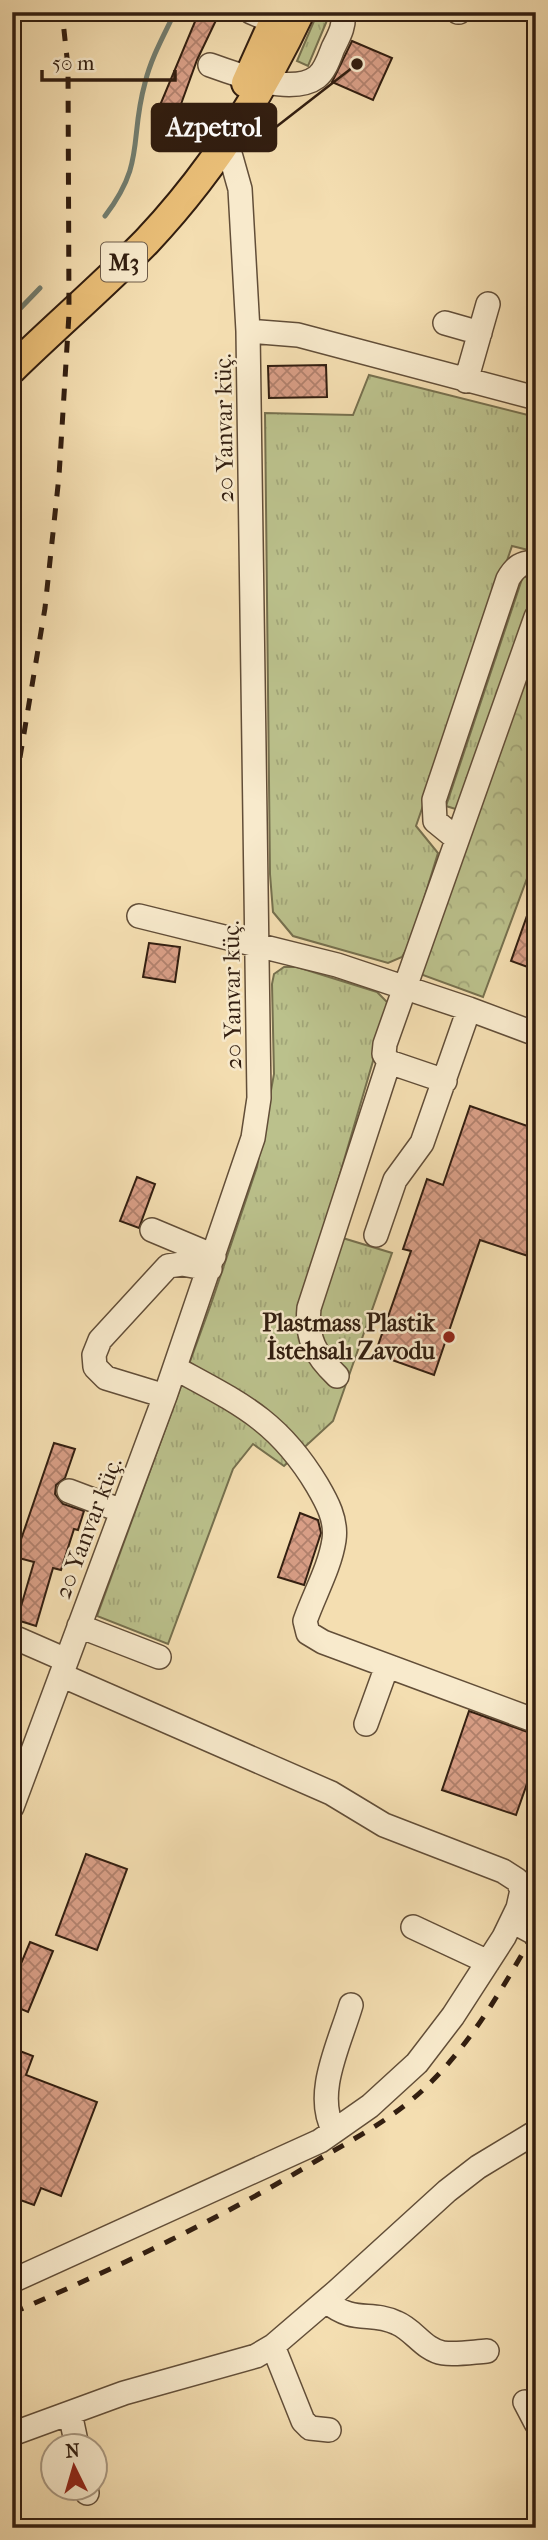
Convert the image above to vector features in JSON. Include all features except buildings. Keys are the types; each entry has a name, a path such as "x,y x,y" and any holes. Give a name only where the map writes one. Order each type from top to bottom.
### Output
{"main road":[{"path":"256,81 300,12"},
{"name":"M3","path":"12,369 145,242 196,183 223,143 256,81 268,16"}],"street":[{"path":"210,65 256,81 310,81 319,75 344,24 343,12"},
{"name":"20 Yanvar küç.","path":"12,1807 212,1262 253,1138 259,1098 248,331 240,189 231,157 223,143"},
{"path":"466,381 488,304"},
{"path":"445,323 480,333"},
{"path":"248,331 298,335 536,398"},
{"path":"457,839 435,821 433,800 508,579 514,567 527,562 536,563"},
{"path":"445,1081 389,1062 384,1054 385,1044 536,617"},
{"path":"139,916 258,944 404,987 536,1034"},
{"path":"376,1235 388,1195 422,1143 469,1009"},
{"path":"337,1376 313,1347 307,1328 309,1308 389,1062"},
{"path":"152,1230 212,1262"},
{"path":"165,1396 106,1378 95,1367 94,1354 100,1340 168,1266 212,1262"},
{"path":"175,1368 267,1421 288,1442 326,1500 333,1520 334,1539 305,1621 308,1633 323,1642 536,1721"},
{"path":"69,1491 122,1511"},
{"path":"79,1626 159,1657"},
{"path":"12,2281 320,2141 370,2106 417,2063 453,2016 512,1921 522,1890 517,1880 503,1871 384,1825 331,1793 64,1667 19,1639"},
{"path":"366,1724 387,1666"},
{"path":"512,1921 536,1934"},
{"path":"413,1927 488,1962"},
{"path":"334,2131 328,2120 328,2080 351,2005"},
{"path":"12,2434 148,2386 256,2356 273,2346 326,2301 447,2191 478,2167 536,2132"},
{"path":"326,2301 340,2313 394,2321 430,2348 442,2353 487,2351"},
{"path":"273,2346 303,2421 310,2428 329,2430"},
{"path":"524,2402 536,2423"},
{"path":"70,2413 74,2432"}],"green space":[{"path":"317,14 328,18 308,66 297,61"},
{"path":"369,375 536,417 536,552 512,546 416,826 438,853 411,941 402,957 388,963 293,936 273,912 270,874 265,413 353,415"},
{"path":"523,576 536,580 536,592 462,811 446,806"},
{"path":"536,645 536,854 483,997 420,974"},
{"path":"284,967 297,967 377,992 387,1002 385,1020 323,1232 392,1253 333,1421 284,1466 253,1444 233,1469 168,1644 97,1616 211,1304 257,1167 274,1074 272,984 274,974"}],"waterway":[{"path":"105,216 126,180 148,74 175,12"},
{"path":"12,317 40,288"}],"railway":[{"path":"12,805 45,608 59,476 69,314 68,67 62,12"},
{"path":"12,2313 207,2221 283,2180 395,2113 422,2091 463,2045 490,2008 536,1930"}],"place":[{"name":"Azpetrol","path":"357,64"},
{"name":"Plastmass Plastik İstehsalı Zavodu","path":"449,1337"}]}
